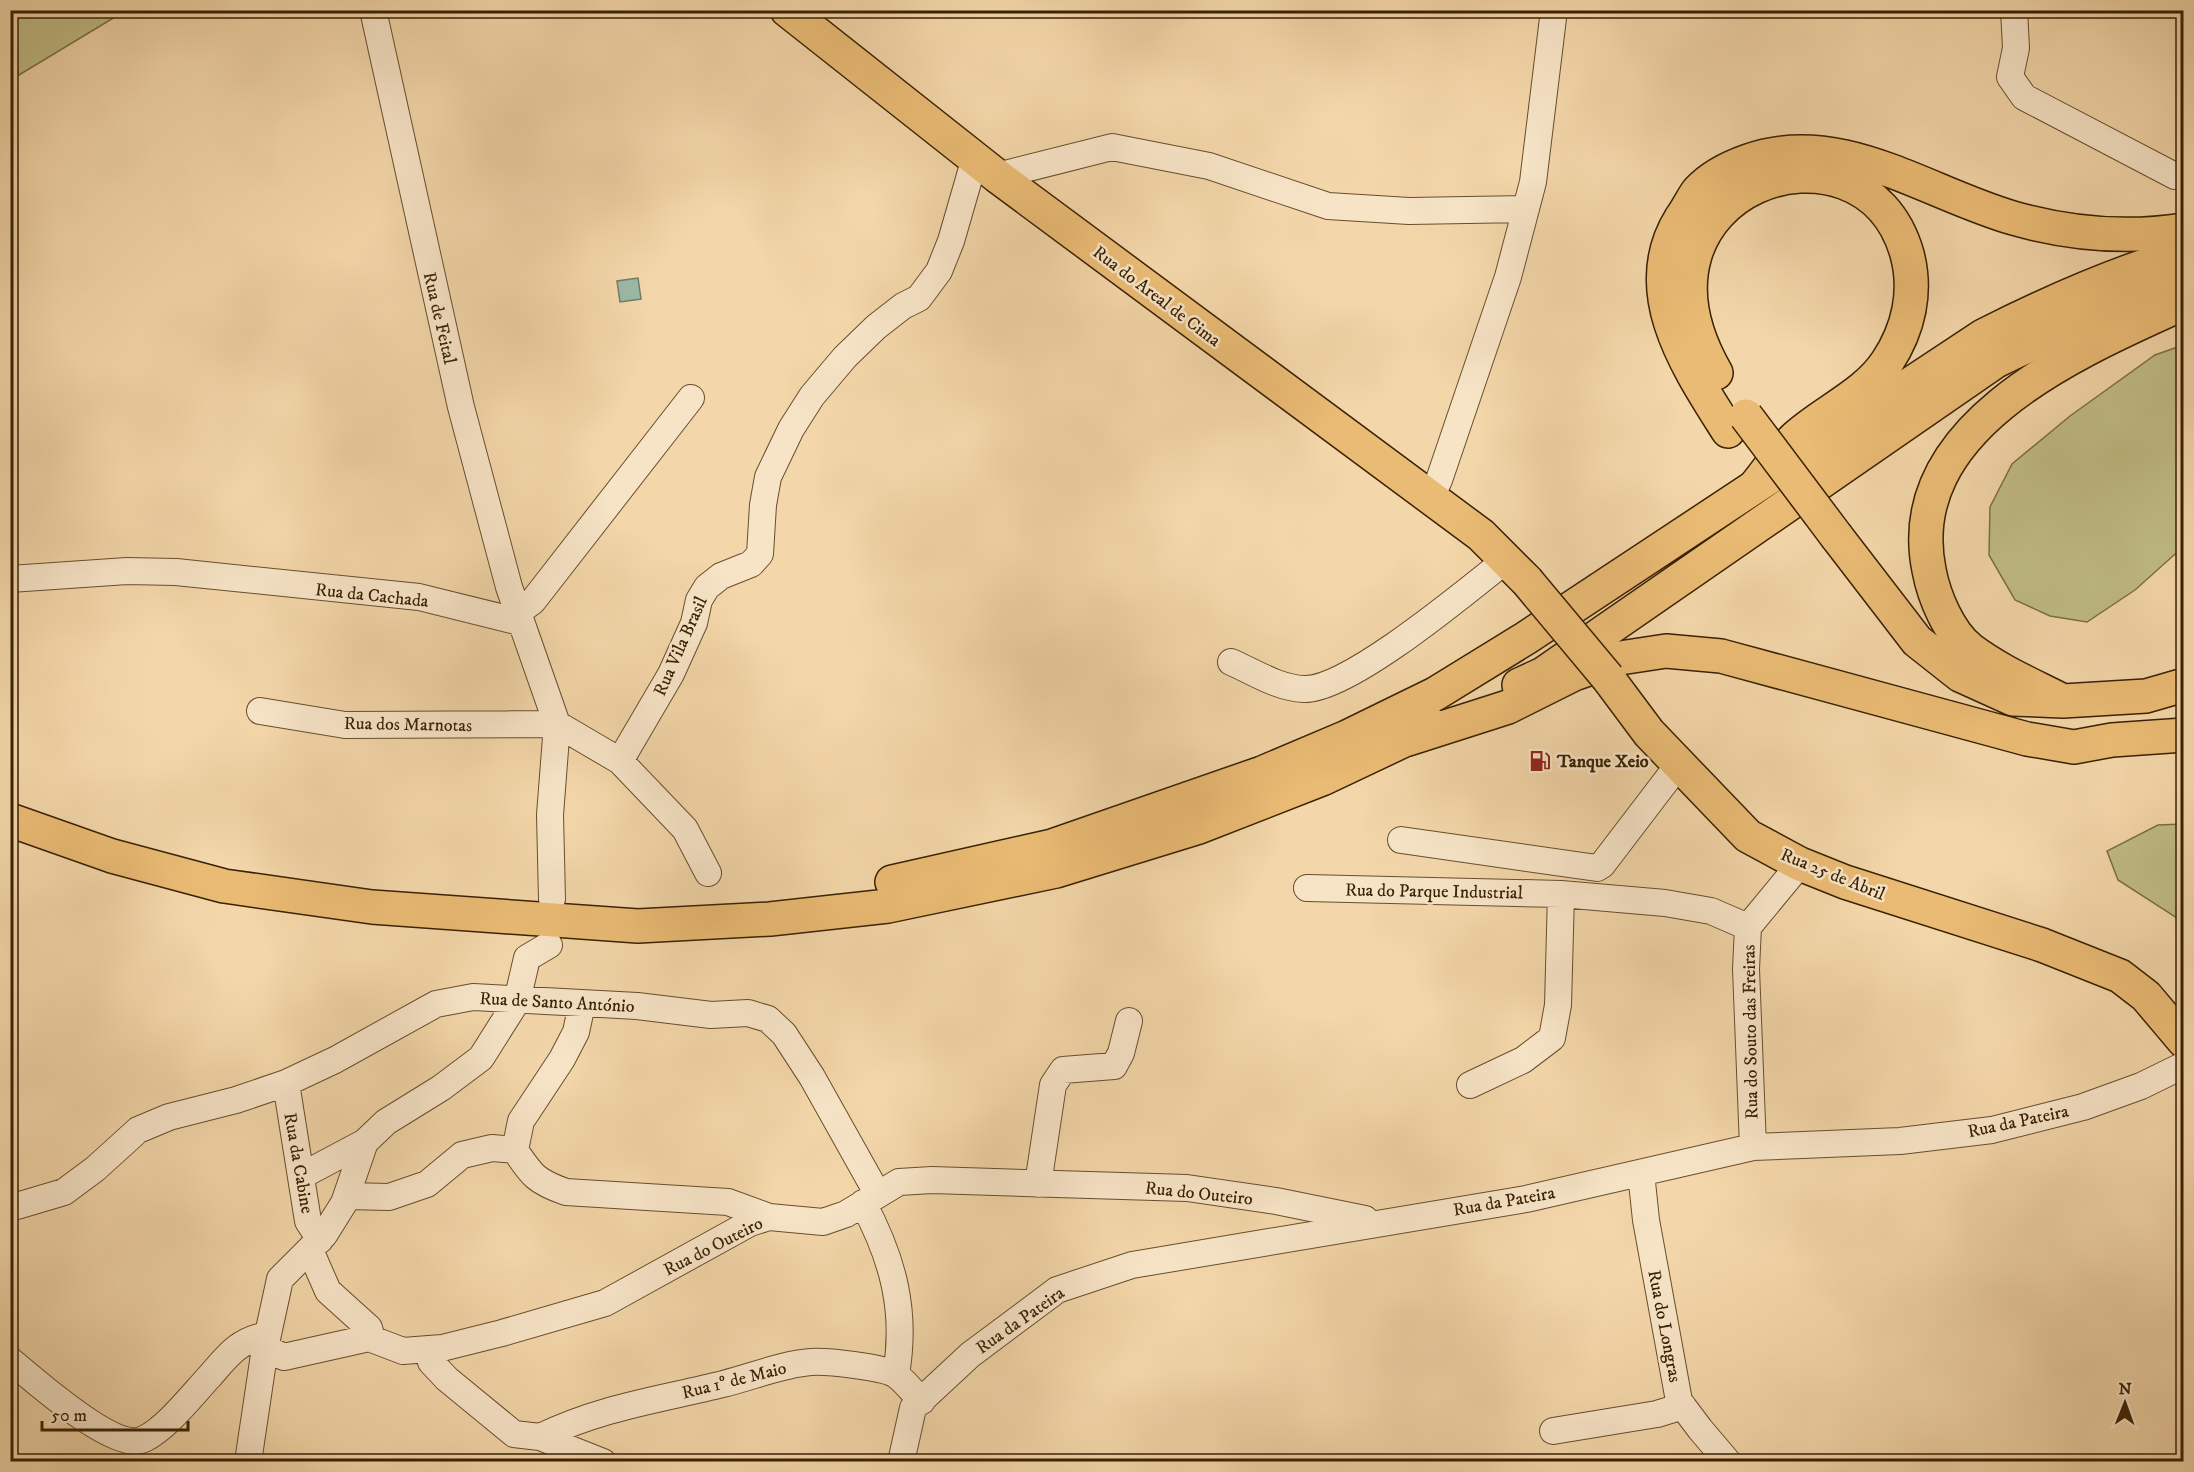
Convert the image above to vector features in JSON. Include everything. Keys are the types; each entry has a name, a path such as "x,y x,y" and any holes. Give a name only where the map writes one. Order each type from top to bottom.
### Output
{"main road":[{"name":"Rua do Areal de Cima","path":"786,10 986,167 1481,535 1516,570"},
{"path":"2112,740 2031,726 1950,691 1897,650 1828,543 1737,424 1696,380 1673,336 1664,298 1665,261 1676,227 1699,190 1730,167 1771,153 1814,150 1855,159 2012,218 2075,232 2122,236 2184,230"},
{"path":"1737,424 1696,330 1689,294 1691,264 1704,234 1719,212 1744,192 1775,179 1809,175 1850,184 1879,205 1901,236 1912,273 1909,315 1887,362 1867,383 1795,437 1756,484"},
{"path":"502,918 639,914 766,901 889,883 1052,846 1262,772 1347,737 1436,694 1526,638 1983,336 2058,298 2134,268 2184,253"},
{"path":"10,820 112,856 224,886 372,907 638,926 770,919 888,906 1056,871 1199,827 1322,779 1543,674 1996,361 2070,325 2142,296 2184,284"},
{"path":"2063,701 2012,675 1970,649 1948,621 1931,581 1925,550 1928,515 1937,481 1954,451 1976,424 2038,378 2139,323 2184,303"},
{"path":"1828,543 1917,641 1960,675 2013,699 2063,701 2146,696 2184,685"},
{"name":"Rua 25 de Abril","path":"1516,570 1608,678 1649,733 1748,836 1800,864 1845,882 2042,945 2120,976 2146,996 2184,1041"},
{"path":"1408,739 1508,707 1574,674 1602,664 1620,658 1666,651 1721,656 2027,739 2074,747 2112,740 2184,735"}],"street":[{"name":"Rua de Feital","path":"373,10 461,407 519,617"},
{"path":"1430,499 1439,480 1508,277 1533,182 1554,10"},
{"path":"2014,10 2016,48 2010,77 2024,97 2175,176"},
{"path":"986,167 1112,147 1209,166 1328,206 1409,211 1526,209"},
{"name":"Rua Vila Brasil","path":"620,761 671,674 693,623 699,600 707,587 721,576 751,564 760,554 768,477 791,429 812,396 844,357 876,327 903,306 919,298 939,271 986,167"},
{"path":"552,899 550,815 557,724 519,617 691,398"},
{"path":"1231,662 1280,684 1304,689 1327,686 1516,570"},
{"name":"Rua da Cachada","path":"10,579 127,571 176,572 419,597 519,617"},
{"name":"Rua dos Marnotas","path":"260,711 345,725 557,724"},
{"path":"557,724 620,761 685,829 708,873"},
{"path":"1401,840 1597,868 1602,865 1679,764"},
{"name":"Rua do Souto das Freiras","path":"1753,1147 1746,969 1748,927 1800,864"},
{"name":"Rua do Parque Industrial","path":"1307,888 1561,894 1665,903 1712,911 1748,927"},
{"path":"1470,1085 1523,1060 1552,1038 1558,1005 1561,894"},
{"path":"300,1176 365,1142 386,1122 441,1088 481,1058 517,1001 527,958 549,945"},
{"name":"Rua de Santo António","path":"10,1208 64,1192 95,1169 138,1130 169,1117 236,1100 286,1083 335,1060 435,1004 473,997 637,1006 711,1015 748,1013 768,1019 784,1034 812,1077 870,1198 893,1269 901,1345 896,1374"},
{"path":"515,1150 521,1121 562,1059 576,1032 582,1004"},
{"path":"1038,1184 1053,1085 1063,1070 1114,1066 1121,1053 1129,1021"},
{"name":"Rua da Pateira","path":"901,1461 914,1408 970,1355 1057,1290 1132,1265 1266,1245 1384,1222 1526,1199 1753,1147 1900,1141 1992,1130 2083,1107 2141,1086 2184,1065"},
{"name":"Rua da Cabine","path":"286,1083 308,1221 328,1291 369,1328 372,1339"},
{"path":"248,1461 266,1341 280,1279 315,1245 347,1196 365,1142"},
{"path":"347,1196 389,1197 427,1184 462,1155 492,1148 515,1150 541,1184 566,1192 728,1202 770,1217"},
{"name":"Rua do Longras","path":"1641,1173 1669,1352 1679,1401 1728,1461"},
{"name":"Rua do Outeiro","path":"266,1341 284,1357 343,1342 372,1339 404,1351 428,1349 512,1330 605,1302 750,1223 770,1217 823,1222 846,1214 899,1182 933,1180 1187,1188 1384,1222"},
{"path":"10,1360 89,1423 126,1440 142,1441 191,1397 232,1351 247,1339 266,1341"},
{"path":"428,1349 431,1362 447,1379 514,1434 540,1437 603,1461"},
{"name":"Rua 1º de Maio","path":"540,1437 590,1415 757,1376 791,1365 843,1363 896,1374"},
{"path":"896,1374 922,1401"},
{"path":"1553,1431 1657,1414 1683,1406"}],"shaded area":[{"path":"10,11 125,11 19,75 11,66"},
{"path":"638,278 641,299 620,302 617,281"},
{"path":"2183,345 2183,547 2135,590 2087,622 2050,616 2015,600 1989,555 1990,507 2012,464 2070,416 2155,355"},
{"path":"2184,824 2183,922 2118,880 2107,851 2158,825"}],"place":[{"name":"Tanque Xeio","path":"1540,761"}]}
